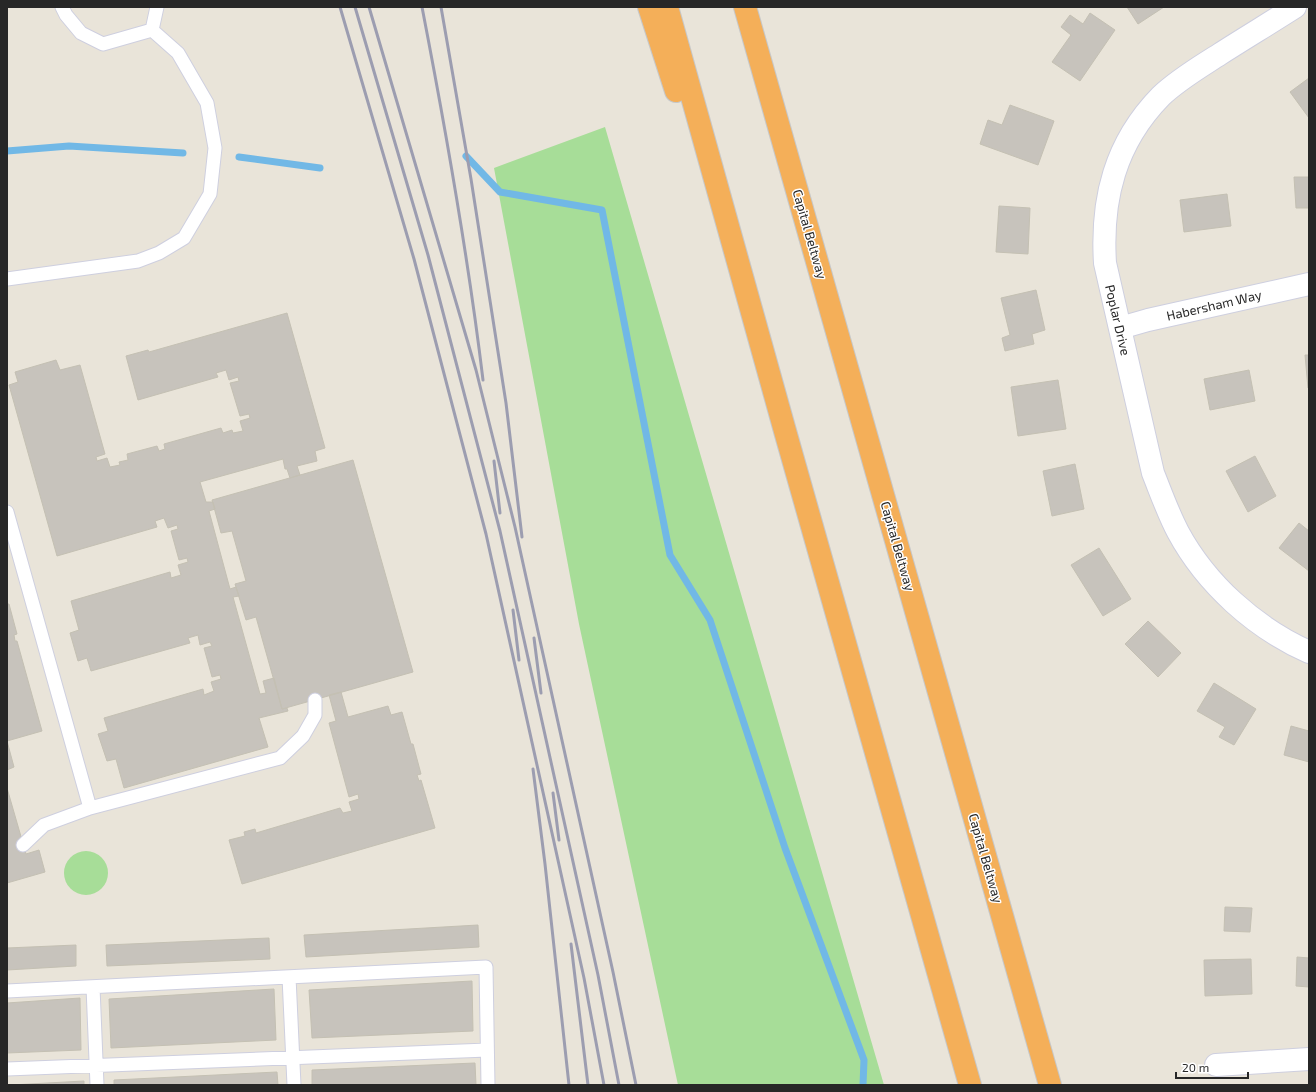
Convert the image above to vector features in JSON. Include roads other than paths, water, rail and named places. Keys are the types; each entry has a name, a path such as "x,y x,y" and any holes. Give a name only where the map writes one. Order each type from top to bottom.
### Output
{"highway":[{"path":"648,7 785,432"},
{"path":"667,7 785,432 970,1085"},
{"name":"Capital Beltway","path":"745,7 1050,1085"},
{"path":"754,7 788,155"}],"street":[{"name":"Poplar Drive","path":"1295,7 1186,76 1162,95 1148,111 1128,141 1117,164 1110,187 1104,216 1103,238 1105,263 1120,328 1154,473 1164,502 1190,551 1205,572 1231,600 1264,627 1297,647 1309,652"},
{"name":"Habersham Way","path":"1120,328 1148,320 1309,284"},
{"path":"1216,1065 1309,1059"}],"lane":[{"path":"62,7 66,15 81,34 103,44 152,30"},
{"path":"152,30 157,7"},
{"path":"7,279 138,261 159,254 184,238 210,194 215,148 206,103 178,53 152,30"},
{"path":"7,512 90,808"},
{"path":"23,845 44,825 90,808 280,758 303,736 315,715 315,700"},
{"path":"7,991 486,967 488,1085"},
{"path":"288,977 294,1085"},
{"path":"93,987 97,1085"},
{"path":"7,1069 487,1050"}],"waterway":[{"path":"7,151 69,146 183,153"},
{"path":"466,156 500,192 602,210 670,555 710,620 785,848 864,1060 863,1085"},
{"path":"239,157 320,168"}],"railway":[{"path":"340,7 414,259 486,534 584,978 604,1085"},
{"path":"355,7 428,255 500,531 598,975 619,1085"},
{"path":"369,7 476,370 515,527 613,972 636,1085"},
{"path":"422,7 456,193 471,286 483,380"},
{"path":"441,7 471,179 506,403 522,537"},
{"path":"494,461 500,513"},
{"path":"513,610 519,660"},
{"path":"534,638 541,693"},
{"path":"533,769 569,1085"},
{"path":"553,793 559,840"},
{"path":"571,944 588,1085"}]}
